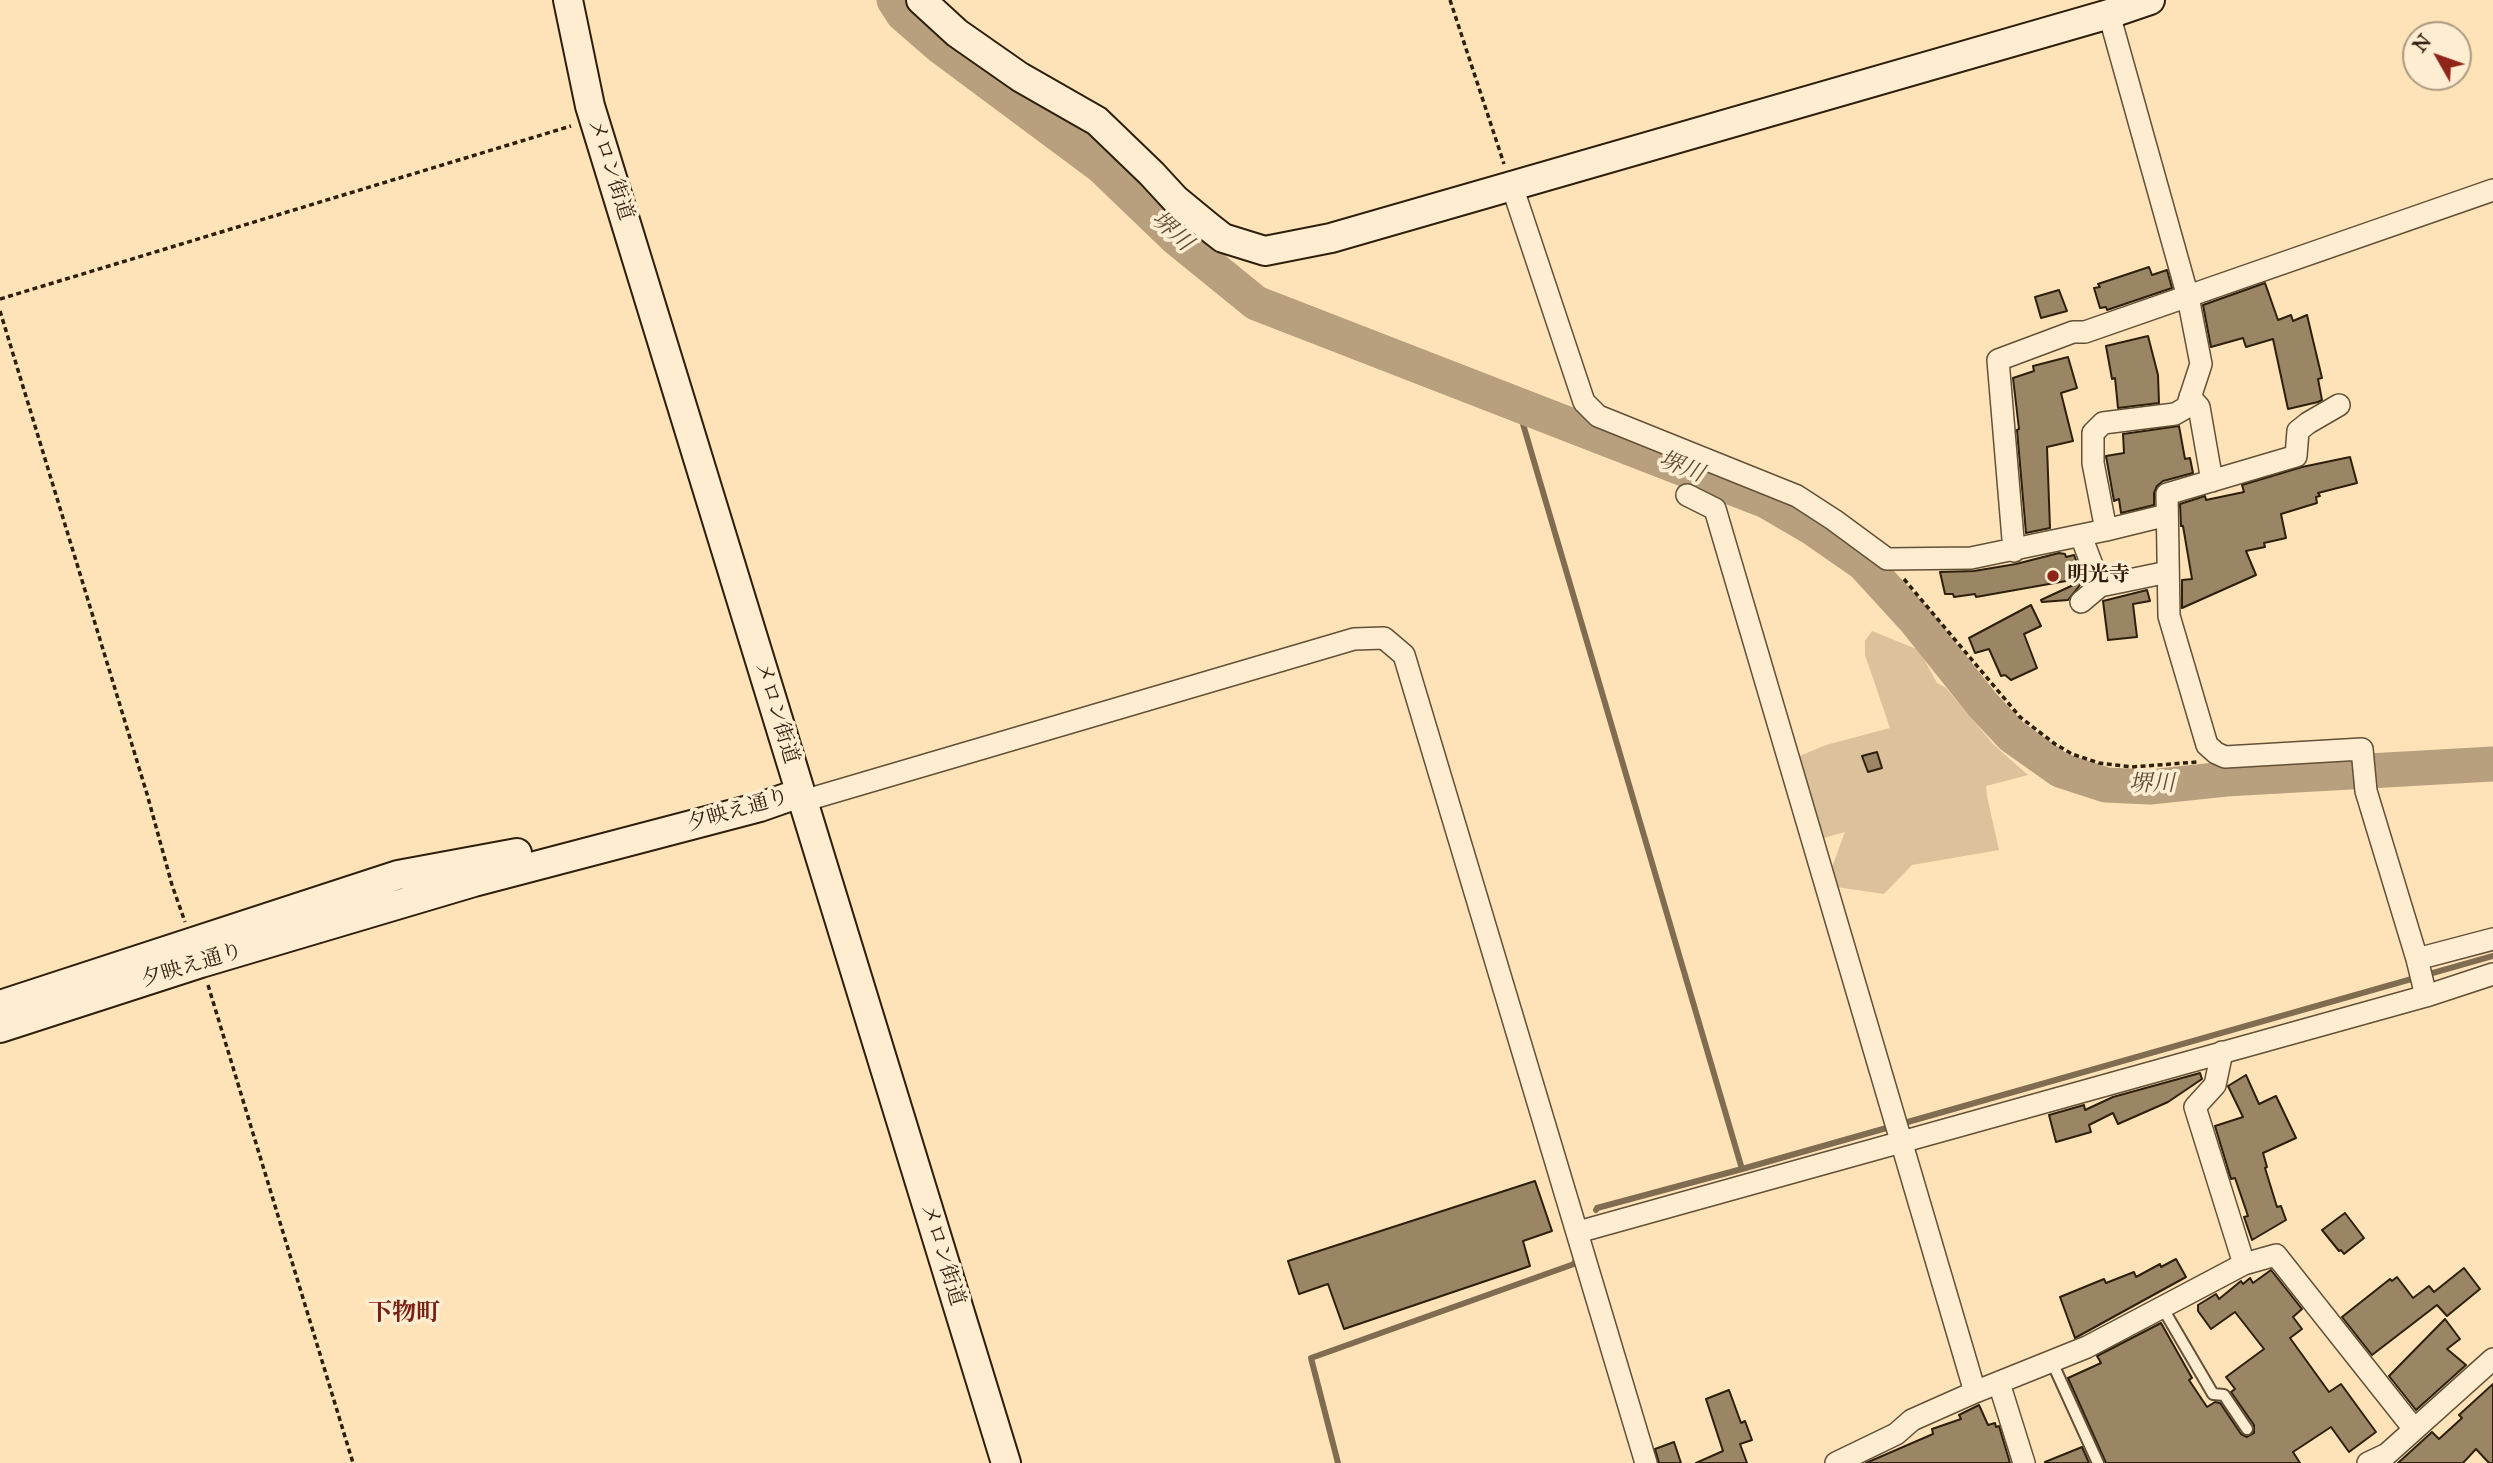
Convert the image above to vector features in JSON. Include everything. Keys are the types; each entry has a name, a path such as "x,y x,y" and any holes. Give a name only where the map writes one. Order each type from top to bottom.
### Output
{"street":[{"name":"メロン街道","path":"568,0 594,118 1006,1463"},
{"path":"922,0 957,33 1020,77 1097,121 1175,199 1209,227 1223,237 1265,251 1331,238 2150,0"},
{"path":"2106,530 2093,463 2093,433 2103,423 2175,414 2187,407 2201,364 2188,297 2109,14"},
{"path":"1512,186 1584,402 1598,416 1797,496 1887,559 1971,558 2014,551 2167,516"},
{"path":"2014,551 1998,360 2073,332 2085,332 2188,297 2493,190"},
{"path":"2190,397 2199,408 2212,481"},
{"path":"2339,405 2308,422 2298,431 2296,456 2167,494 2169,616 2207,745 2216,753 2225,757 2362,749 2366,790 2425,991"},
{"path":"1686,495 1715,509 1975,1392"},
{"path":"2081,536 2100,586"},
{"path":"2081,602 2100,586 2168,572"},
{"path":"802,797 1354,639 1384,638 1404,655 1646,1463"},
{"name":"夕映え通り","path":"0,1005 802,797"},
{"path":"2418,962 2493,939"},
{"name":"夕映え通り","path":"0,1028 197,952"},
{"path":"1578,1232 1901,1144 2425,991 2493,974"},
{"path":"2222,1052 2215,1085 2195,1107 2244,1264"},
{"path":"1836,1463 1896,1434 1912,1420 2087,1347 2244,1264 2276,1255 2414,1429"},
{"path":"2384,1460 2414,1429 2493,1359"},
{"path":"1999,1383 2024,1463"}],"lane":[{"path":"2162,1307 2213,1394 2224,1395 2246,1429"},
{"path":"2052,1362 2098,1463"}],"path":[{"path":"1450,0 1512,186"},
{"path":"0,299 594,118"},
{"path":"0,311 147,794 172,885 197,952 353,1463"},
{"path":"1887,559 2021,717 2064,749 2099,762 2132,767 2208,761 2216,753"}],"shaded area":[{"path":"1872,631 1919,650 1937,683 1945,687 1994,745 2028,775 1986,786 1999,850 1912,865 1884,894 1836,887 1831,870 1845,832 1820,839 1797,757 1826,745 1890,728 1865,655 1865,641"}],"building":[{"path":"2149,267 2152,275 2167,270 2172,288 2107,310 2106,307 2100,308 2094,288 2100,287 2098,284"},
{"path":"2265,283 2278,320 2291,315 2293,321 2307,315 2322,378 2318,379 2322,400 2318,402 2288,409 2273,339 2246,347 2243,338 2211,347 2203,305"},
{"path":"2059,290 2067,311 2041,318 2035,297"},
{"path":"2148,336 2158,375 2159,403 2118,408 2115,378 2112,379 2106,346"},
{"path":"2068,357 2077,388 2061,393 2073,441 2047,447 2050,528 2026,533 2013,378 2034,371 2033,366"},
{"path":"2179,426 2185,459 2190,458 2193,473 2163,481 2154,493 2154,505 2121,513 2119,499 2114,501 2106,456 2124,453 2123,434"},
{"path":"2350,457 2357,483 2318,493 2320,496 2316,497 2317,503 2281,514 2286,538 2246,551 2256,575 2182,608 2182,580 2192,579 2181,526 2180,504 2205,496 2206,500 2244,492 2242,485 2302,467"},
{"path":"2065,554 2066,557 2074,555 2083,578 1976,597 1975,594 1954,597 1953,594 1945,594 1940,572 1974,571"},
{"path":"2084,580 2068,600 2041,600"},
{"path":"2147,590 2150,601 2133,604 2137,637 2108,640 2103,601"},
{"path":"2031,605 2041,626 2024,634 2037,668 2011,680 2005,675 2001,676 1989,649 1975,653 1969,638"},
{"path":"1877,752 1882,768 1868,772 1862,756"},
{"path":"2200,1073 2202,1079 2168,1102 2118,1124 2113,1113 2089,1125 2091,1132 2056,1142 2049,1115 2084,1105 2085,1110 2113,1097"},
{"path":"2246,1075 2259,1104 2276,1096 2296,1138 2263,1153 2277,1207 2281,1206 2286,1220 2252,1240 2244,1217 2248,1216 2235,1178 2231,1179 2215,1126 2243,1117 2228,1086"},
{"path":"1535,1181 1552,1231 1523,1241 1530,1266 1344,1329 1328,1284 1299,1294 1288,1261"},
{"path":"2345,1213 2364,1238 2344,1254 2322,1230"},
{"path":"2176,1259 2186,1277 2075,1338 2060,1297 2104,1279 2106,1283 2134,1272 2136,1277"},
{"path":"2464,1268 2480,1289 2447,1316 2437,1305 2372,1355 2342,1317 2390,1279 2392,1281 2397,1277 2413,1298 2429,1286 2434,1292"},
{"path":"2271,1270 2302,1309 2293,1317 2302,1329 2290,1338 2329,1392 2341,1384 2376,1432 2349,1452 2331,1427 2293,1452 2300,1463 2106,1463 2068,1378 2101,1363 2097,1356 2161,1323 2192,1378 2189,1380 2207,1407 2215,1402 2220,1403 2241,1434 2247,1437 2254,1433 2254,1425 2231,1392 2235,1389 2226,1377 2264,1349 2235,1312 2211,1329 2198,1311 2198,1305 2216,1294 2219,1299 2241,1281 2243,1284 2250,1278 2253,1283"},
{"path":"2445,1319 2460,1339 2447,1349 2466,1365 2416,1410 2389,1376"},
{"path":"2493,1384 2493,1463 2489,1463 2476,1449 2463,1463 2398,1463 2432,1432 2439,1439 2462,1418 2459,1415"},
{"path":"1729,1390 1741,1423 1745,1421 1752,1440 1740,1444 1747,1463 1696,1463 1723,1451 1706,1399"},
{"path":"1979,1405 1988,1425 1995,1423 1996,1427 1999,1426 2010,1463 1866,1463 1933,1434 1932,1429 1961,1419 1959,1415"},
{"path":"1674,1442 1681,1463 1659,1463 1655,1449"},
{"path":"2082,1447 2089,1463 2045,1463 2045,1462"}],"waterway":[{"name":"堺川","path":"894,0 903,14 941,47 1101,166 1176,238 1256,303 1766,501 1814,529 1863,563 1916,621 1983,705 2012,736 2060,770 2106,785 2150,787 2226,779 2493,764"},
{"path":"1518,407 1742,1169 2493,956"},
{"path":"1596,1210 1742,1169"},
{"path":"1338,1463 1311,1358 1574,1264 1577,1257"}],"place":[{"name":"明光寺","path":"2053,576"}],"district":[{"name":"下物町","path":"404,1314"}]}
